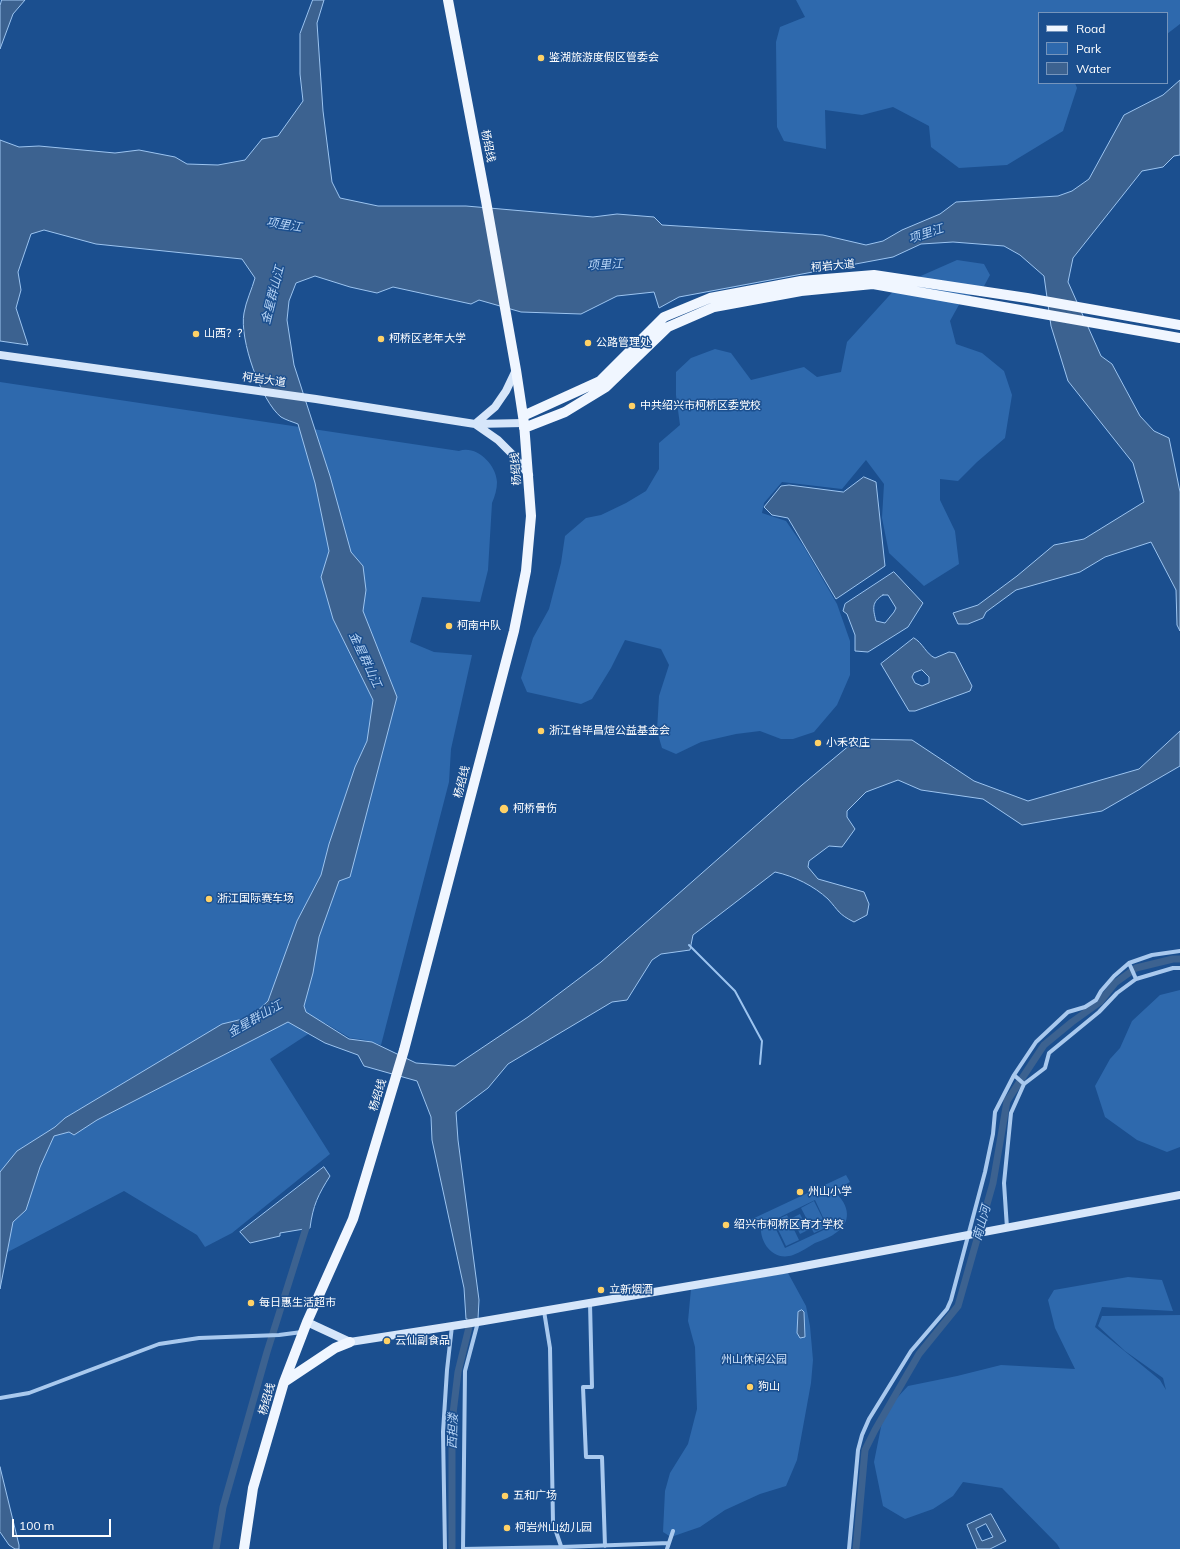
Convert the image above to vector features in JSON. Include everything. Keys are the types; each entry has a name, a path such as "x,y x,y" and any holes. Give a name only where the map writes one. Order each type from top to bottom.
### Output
{"main road":[{"name":"杨绍线","path":"244,1549 253,1488 284,1382 307,1322 353,1219 404,1050 514,631 526,570 530,516 529,475 524,422 506,311 448,0"},
{"name":"柯岩大道","path":"524,422 600,381 664,317 710,298 801,281 874,275 1027,298 1180,325"},
{"name":"柯岩大道","path":"524,422 565,412 606,387 668,328 714,307 801,291 873,284 1180,338"},
{"path":"284,1382 335,1348 350,1342"}],"street":[{"name":"柯岩大道","path":"0,355 316,399 475,424 524,422"},
{"path":"516,370 506,391 495,408 475,424 498,440 529,475"},
{"path":"849,1549 858,1450 862,1435 911,1350 947,1309 951,1300 985,1172 993,1134 995,1112 1014,1075 1036,1042 1068,1012 1085,1007 1096,1000 1101,991 1114,976 1129,963 1152,955 1180,951"},
{"path":"1129,963 1136,979"},
{"path":"1007,1228 1004,1183 1011,1113 1024,1084 1045,1068 1049,1053 1099,1012 1117,993 1136,979 1173,968 1180,968"},
{"path":"1014,1075 1024,1084"},
{"path":"307,1322 350,1342 478,1322 783,1270 1180,1195"},
{"path":"590,1303 592,1387 583,1387 586,1458 602,1457 605,1546"},
{"path":"544,1310 550,1348 554,1523 562,1548"},
{"path":"478,1322 465,1371 463,1549 562,1548 669,1543"},
{"path":"445,1549 443,1432 447,1370 452,1325"},
{"path":"0,1398 29,1393 158,1344 199,1338 279,1335 304,1332"},
{"path":"668,1549 673,1531"}],"green space":[{"path":"796,0 1180,0 1180,24 1168,33 1168,12 1038,12 1038,84 1075,84 1077,88 1063,131 1007,165 959,168 931,147 929,126 893,107 862,115 825,110 826,149 784,141 777,127 776,42 780,27 805,17"},
{"path":"957,260 984,264 990,275 983,288 961,301 950,321 956,344 982,353 1004,371 1012,395 1005,438 958,481 940,479 940,500 955,531 959,564 924,586 889,553 882,518 884,484 866,460 842,489 782,482 764,503 762,513 786,521 804,547 837,604 850,641 850,675 837,705 814,732 793,739 781,739 760,731 736,734 701,742 676,754 662,748 657,731 659,696 669,665 661,649 625,640 611,668 592,699 581,704 527,692 521,678 533,638 549,609 561,563 565,536 586,518 601,515 646,491 659,469 659,443 680,425 676,395 676,372 691,358 715,349 731,353 751,380 804,367 817,377 841,372 847,342 898,286"},
{"name":"浙江国际赛车场","path":"0,382 459,451 472,451 478,453 489,463 496,475 497,485 492,503 488,570 480,602 422,597 410,642 434,652 472,655 451,749 449,782 381,1045 365,1040 350,1038 325,1023 270,1059 330,1154 232,1233 205,1247 197,1235 124,1191 4,1254 0,1270"},
{"path":"1180,990 1180,1147 1167,1152 1137,1140 1105,1117 1095,1086 1110,1059 1120,1048 1132,1021 1160,995"},
{"path":"846,1175 850,1182 833,1191 845,1205 847,1211 846,1222 837,1232 793,1255 779,1256 769,1249 762,1238 761,1225 754,1228 750,1220","holes":["815,1200 828,1228 785,1248 772,1221"]},
{"path":"814,1201 827,1227 814,1233 801,1208"},
{"path":"800,1214 808,1230 800,1234 792,1218"},
{"path":"787,1215 799,1240 786,1246 774,1221"},
{"name":"州山休闲公园","path":"788,1273 806,1306 810,1326 813,1360 811,1383 797,1460 786,1486 760,1494 725,1510 700,1527 671,1537 663,1532 665,1491 670,1473 688,1444 697,1409 695,1347 688,1321 691,1289"},
{"path":"1128,1277 1162,1280 1173,1311 1102,1307 1095,1327 1160,1380 1166,1390 1163,1378 1125,1351 1098,1326 1102,1316 1180,1315 1180,1549 1060,1549 1057,1544 1002,1488 963,1482 953,1496 933,1509 905,1519 883,1506 874,1462 884,1412 908,1386 1001,1365 1075,1369 1055,1328 1048,1300 1054,1290"}],"water":[{"path":"2,0 25,0 13,14 0,49 0,6"},
{"path":"313,0 324,0 317,23 323,111 332,182 340,198 378,206 466,206 593,217 617,214 654,217 662,225 823,235 866,245 883,241 902,230 940,214 956,202 1058,196 1072,191 1089,179 1124,115 1163,95 1180,80 1180,155 1174,156 1163,167 1142,171 1073,258 1068,282 1101,356 1112,364 1140,416 1154,431 1169,438 1180,492 1180,631 1177,625 1176,590 1151,542 1105,557 1080,572 1016,590 986,612 983,618 968,624 958,624 953,613 978,605 1017,576 1054,545 1084,539 1144,502 1133,463 1068,381 1051,326 1044,276 1020,255 1004,246 953,242 921,244 893,257 679,297 659,308 654,292 617,296 581,314 521,312 479,300 471,304 393,287 377,293 350,287 315,276 296,283 289,301 287,320 294,365 330,476 351,552 363,566 366,590 363,611 397,697 350,877 339,881 319,937 313,973 304,1006 306,1012 349,1039 372,1042 416,1063 455,1066 528,1017 601,962 802,785 857,739 912,740 974,781 1028,801 1139,769 1180,731 1180,766 1102,811 1022,825 983,799 921,790 898,780 866,792 847,811 847,817 855,829 842,847 829,846 809,861 808,867 818,879 864,892 869,904 867,915 854,922 842,914 822,894 810,886 789,876 775,872 693,935 690,950 661,954 652,960 627,1000 612,1002 508,1064 488,1088 456,1112 458,1140 479,1300 478,1319 466,1319 464,1288 432,1140 431,1117 417,1081 364,1066 358,1055 325,1043 288,1022 97,1120 74,1135 69,1132 54,1136 40,1167 26,1210 13,1222 0,1289 0,1172 17,1151 55,1127 65,1118 222,1024 251,1017 268,1001 297,921 321,875 329,844 355,767 367,741 373,700 333,619 321,577 329,551 315,483 298,424 281,417 273,409 259,384 248,353 243,324 244,313 255,278 242,259 96,244 44,230 31,234 18,272 21,290 16,308 28,345 0,341 0,140 19,147 39,146 115,153 139,150 175,157 187,164 218,165 245,160 262,139 278,136 303,101 300,74 300,34"},
{"path":"864,477 876,482 885,566 836,599 788,518 772,515 764,507 781,486 789,485 843,492"},
{"path":"894,572 923,603 908,627 868,652 855,651 855,635 847,614 843,611 845,604","holes":["883,595 888,595 896,608 885,623 876,621 874,609 876,600"]},
{"path":"914,638 929,654 935,658 949,652 955,653 972,686 970,691 915,711 909,711 881,664","holes":["922,670 929,677 929,683 922,686 915,683 912,677 914,673"]},
{"path":"324,1167 330,1176 317,1200 310,1228 280,1233 280,1236 250,1243 240,1232"},
{"path":"802,1310 804,1312 805,1337 800,1338 797,1333 798,1312"},
{"path":"0,1467 19,1549 15,1549 9,1545 0,1532"},
{"path":"991,1514 1006,1541 990,1549 977,1549 967,1525","holes":["986,1524 993,1537 982,1541 976,1529"]}],"waterway":[{"path":"689,945 735,991 762,1041 760,1064"},
{"name":"南山河","path":"856,1549 865,1450 919,1354 958,1306 993,1183 1007,1101 1044,1045 1100,1002 1115,983 1136,968 1173,959 1180,959"},
{"path":"216,1549 223,1507 267,1352 306,1228"},
{"name":"西担溇","path":"452,1549 452,1422 458,1372 472,1315 472,1309"}],"place":[{"name":"鉴湖旅游度假区管委会","path":"541,58"},
{"name":"山西？？","path":"196,334"},
{"name":"柯桥区老年大学","path":"381,339"},
{"name":"公路管理处","path":"588,343"},
{"name":"中共绍兴市柯桥区委党校","path":"632,406"},
{"name":"柯南中队","path":"449,626"},
{"name":"浙江省毕昌煊公益基金会","path":"541,731"},
{"name":"小禾农庄","path":"818,743"},
{"name":"柯桥骨伤","path":"504,809"},
{"name":"浙江国际赛车场","path":"209,899"},
{"name":"州山小学","path":"800,1192"},
{"name":"绍兴市柯桥区育才学校","path":"726,1225"},
{"name":"立新烟酒","path":"601,1290"},
{"name":"每日惠生活超市","path":"251,1303"},
{"name":"云仙副食品","path":"387,1341"},
{"name":"狗山","path":"750,1387"},
{"name":"五和广场","path":"505,1496"},
{"name":"柯岩州山幼儿园","path":"507,1528"}],"water label":[{"name":"项里江","path":"284,225"},
{"name":"项里江","path":"926,234"},
{"name":"项里江","path":"605,265"},
{"name":"金星群山江","path":"273,295"},
{"name":"金星群山江","path":"365,660"},
{"name":"金星群山江","path":"255,1019"}]}
